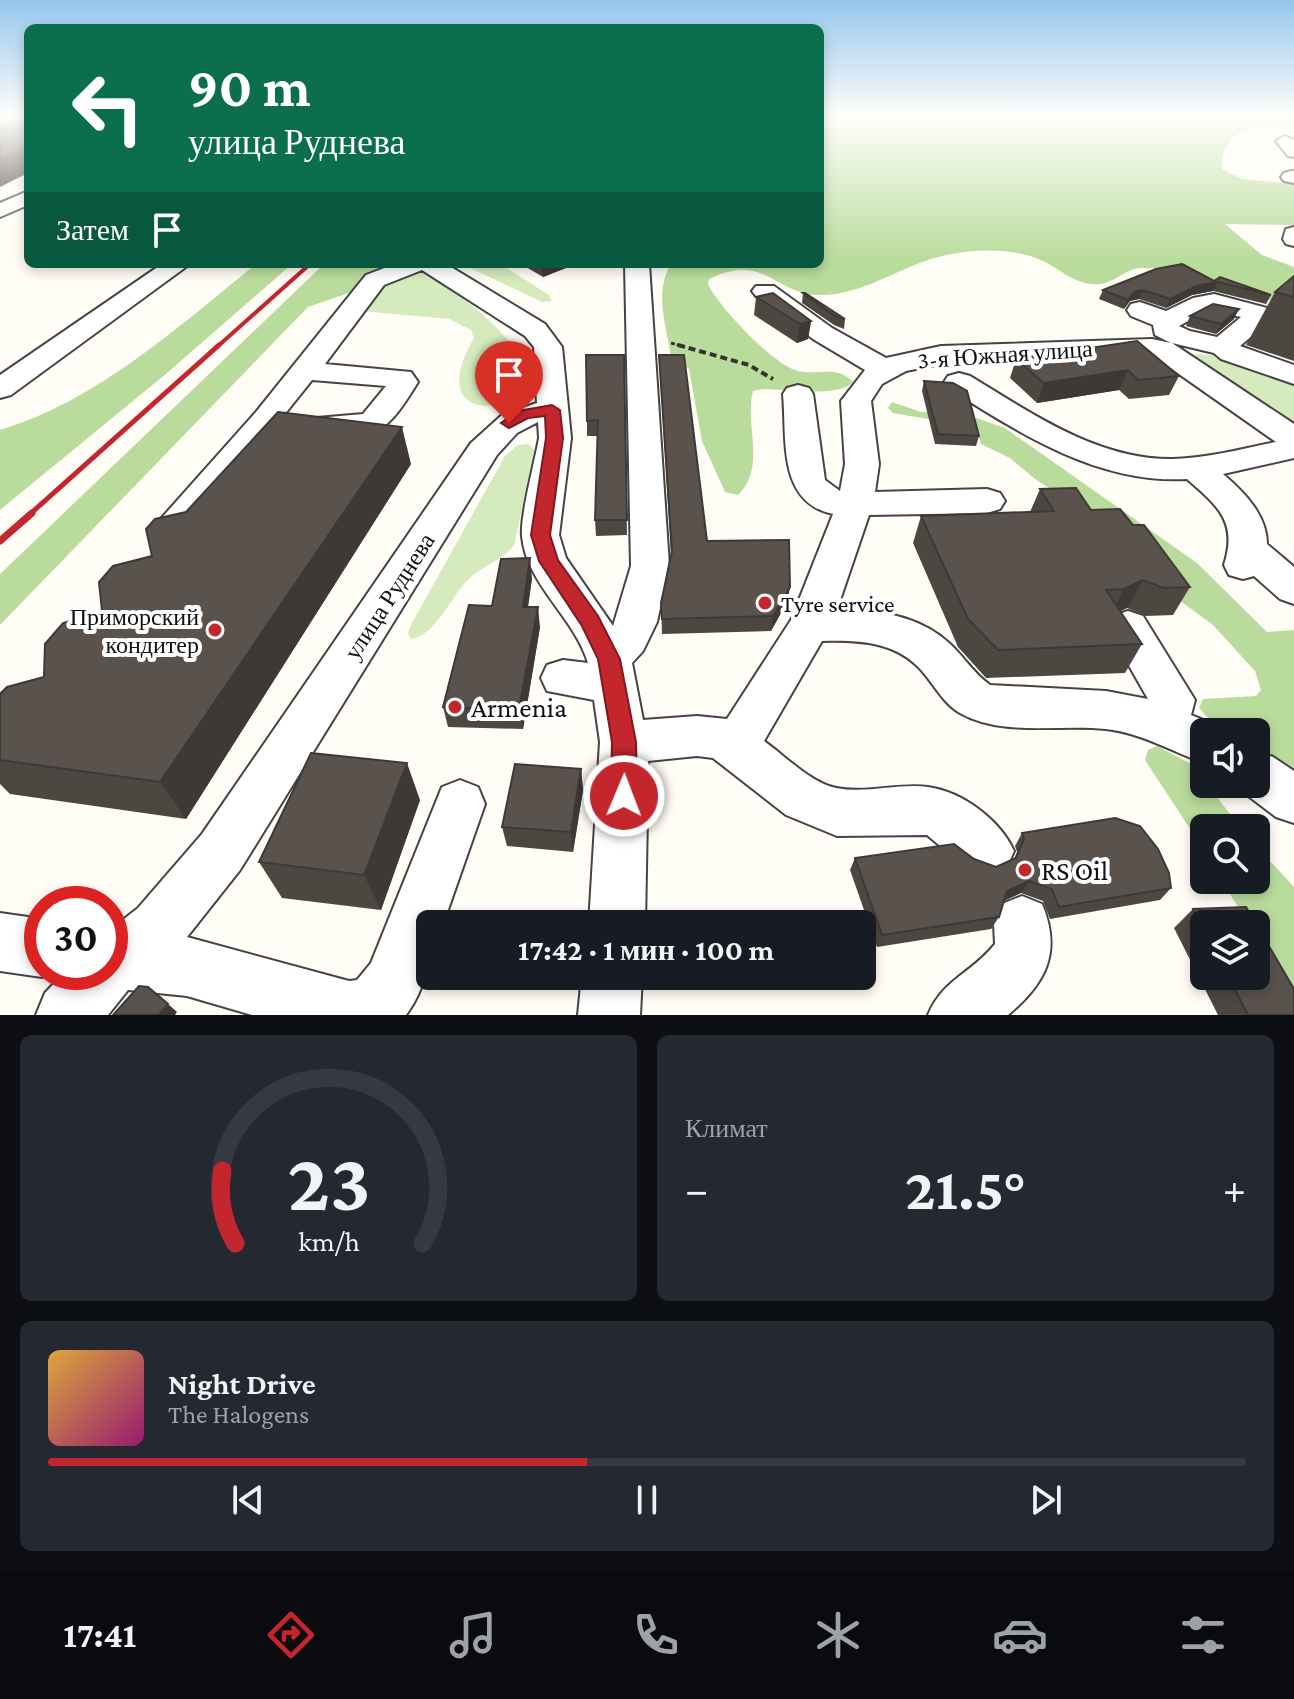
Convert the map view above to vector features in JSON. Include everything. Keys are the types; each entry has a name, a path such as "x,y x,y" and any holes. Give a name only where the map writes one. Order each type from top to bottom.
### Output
{"street":[{"path":"0,211 24,199"},
{"path":"0,389 172,268"},
{"path":"144,563 267,419 375,280 406,268"},
{"path":"435,268 535,330 548,347 555,438 540,535 548,561 590,622 612,672 624,742 618,910"},
{"path":"612,672 636,622 650,566 637,268"},
{"path":"765,291 794,315 847,350 884,368"},
{"path":"1164,335 1202,303 1214,302 1294,323"},
{"path":"1140,310 1164,335 1294,439"},
{"path":"1223,346 1260,315"},
{"path":"1164,335 1165,329 1182,338 1223,346 1231,353 1294,375"},
{"name":"3-я Южная улица","path":"736,746 810,625 855,504 862,464 856,401 871,378 884,368 941,355 1130,346 1164,335"},
{"path":"267,419 366,428 376,423 403,382 395,376 305,371"},
{"path":"959,382 1068,445 1113,460 1155,469 1195,468 1294,448"},
{"path":"798,394 808,483 831,502 987,501"},
{"name":"улица Руднева","path":"128,952 158,928 221,852 483,450 498,432 524,414 552,410"},
{"path":"1195,468 1234,506 1245,522 1251,538 1246,558 1294,589"},
{"path":"810,625 839,624 902,632 933,654 957,684 980,702 1106,710 1151,718 1185,733"},
{"path":"1128,627 1172,700 1185,733"},
{"path":"563,678 612,672"},
{"path":"624,742 697,736 724,739 804,799 823,809 837,812 930,811 943,815 965,830 987,851"},
{"path":"1270,783 1294,800"},
{"path":"128,965 187,967 349,1012 373,1008 393,983 460,804"},
{"path":"959,1015 1004,977 1021,956 1024,940 1022,924"},
{"path":"0,942 24,945"},
{"name":"улица Руднева","path":"67,1015 89,990"},
{"path":"609,1015 611,990"}],"path":[{"path":"642,337 690,346 749,365 798,394"}],"green space":[{"path":"824,165 1222,165 1222,169 1242,179 1294,184 1294,225 1225,224 1262,255 1294,267 1294,309 1178,271 1141,268 1105,283 1091,284 1076,280 1036,258 1003,251 968,252 930,259 868,285 835,294 803,293 768,276 743,270 709,279 708,284 722,306 746,332 785,365 803,372 833,372 853,382 836,390 753,391 753,459 747,484 738,495 725,492 702,441 689,369 671,356 662,297 669,268 824,268"},
{"path":"251,268 287,268 167,373 0,510 0,430 70,401 166,337"},
{"path":"320,268 379,268 349,293 308,307 0,625 0,574"},
{"path":"421,268 492,323 515,350 522,364 523,381 515,395 500,403 484,406 470,402 461,390 461,369 474,338 471,330 449,319 362,311 380,284"},
{"path":"470,268 506,268 549,295 552,301 542,302"},
{"path":"1197,354 1224,356 1294,382 1294,423 1278,416 1188,357"},
{"path":"892,402 921,412 965,414 1005,428 1197,563 1267,632 1294,630 1294,768 1270,753 1270,718 1209,718 1199,708 1203,699 1256,696 1261,690 1255,671 1213,625 1164,589 1063,497 1010,458 981,444 977,431 964,425 893,413 888,408"},
{"path":"528,444 535,450 514,545 470,578 434,624 411,639 408,633 412,623 505,456 518,445"},
{"path":"1157,746 1190,763 1190,798 1218,798 1230,814 1190,814 1190,829 1145,760 1148,750"},
{"path":"1270,861 1294,887 1294,991 1270,949 1270,910 1240,910 1230,894 1270,894"}],"building":[{"path":"1182,264 1214,281 1220,277 1271,295 1218,282 1196,286 1170,299 1143,290 1134,292 1128,300 1103,290 1156,269"},
{"path":"1294,276 1294,297 1275,292"},
{"path":"773,293 811,321 800,324 756,297"},
{"path":"805,293 845,319 835,316"},
{"path":"1213,304 1239,309 1221,324 1190,316"},
{"path":"1137,341 1179,376 1138,380 1128,370 1044,383 1016,359"},
{"path":"586,355 624,355 627,520 595,520 598,420 587,421"},
{"path":"659,355 684,355 707,541 789,540 790,587 773,616 662,619 661,603 672,551"},
{"path":"924,381 953,383 967,391 979,436 938,434"},
{"name":"Приморский кондитер","path":"278,412 402,427 160,782 0,760 0,694 7,687 44,677 45,644 63,623 102,611 99,582 113,566 152,556 146,529 155,519 186,512"},
{"path":"1076,488 1091,510 1120,509 1133,525 1144,525 1190,587 1163,588 1143,580 1124,589 1106,590 1142,644 998,650 968,619 921,516 1054,511 1040,489"},
{"path":"530,558 523,607 538,607 519,709 443,707 469,605 492,606 501,559"},
{"path":"311,753 407,763 364,875 259,862"},
{"path":"515,764 581,769 571,832 502,827"},
{"path":"1115,818 1140,826 1158,849 1169,873 1171,888 1059,907 1052,889 1029,881 1007,891 999,917 882,935 876,910 873,910 855,858 954,844 974,859 996,867 1016,858 1024,839 1022,833"},
{"path":"1246,907 1248,910 1194,910"},
{"path":"1270,948 1294,989 1294,1015 1248,1015 1235,990 1270,990"},
{"path":"139,986 148,987 168,1004 159,1015 113,1015"}],"railway":[{"path":"217,347 306,268"},
{"path":"29,515 219,345"},
{"path":"0,541 32,513"}],"place":[{"name":"Tyre service","path":"765,603"},
{"name":"Приморский кондитер","path":"215,630"},
{"name":"Armenia","path":"455,707"},
{"name":"RS Oil","path":"1025,870"}],"route":[{"path":"509,423 524,414 552,410 555,438 540,535 548,561 590,622 609,659 624,742 624,796"}]}
